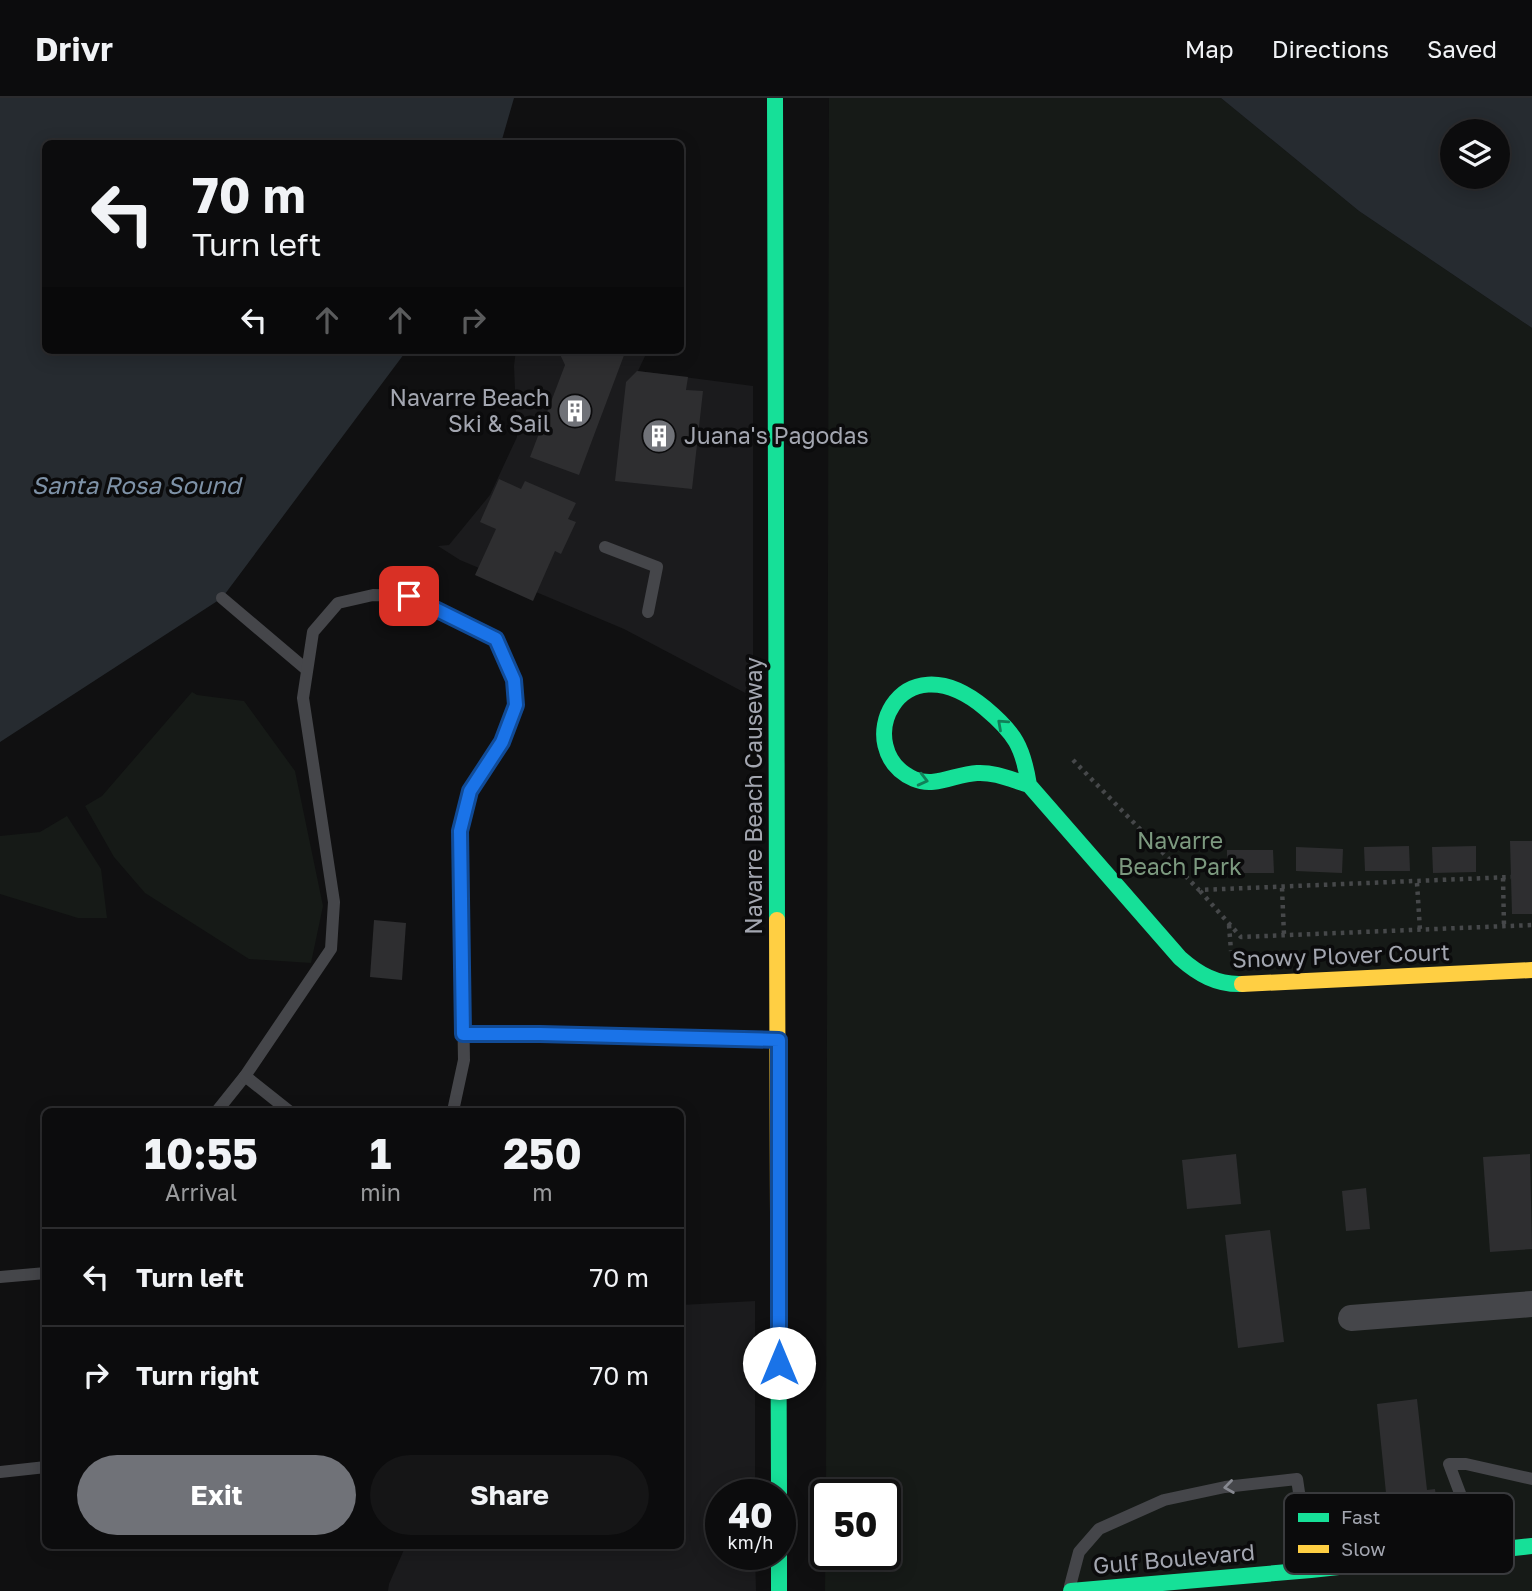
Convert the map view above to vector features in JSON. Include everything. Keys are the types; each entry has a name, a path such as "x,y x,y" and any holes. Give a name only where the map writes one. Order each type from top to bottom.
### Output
{"street":[{"name":"Navarre Beach Causeway","path":"775,98 779,1479"},
{"name":"Snowy Plover Court","path":"1029,785 983,773 965,774 935,783 919,781 902,773 893,763 885,746 883,731 886,713 895,700 914,689 934,683 956,688 983,707 1011,733 1022,751 1029,785 1180,958 1203,977 1217,983 1233,985 1532,970"},
{"path":"1351,1318 1532,1304"},
{"name":"Gulf Boulevard","path":"1514,1549 1532,1546"},
{"path":"779,1570 779,1591"},
{"name":"Gulf Boulevard","path":"1070,1591 1284,1572"}],"lane":[{"path":"605,547 657,567 648,612"},
{"path":"219,1108 245,1076 331,949 334,902 303,698 313,632 338,603 373,594 409,596 496,639 514,680 516,705 502,742 470,791 460,831 464,1060 454,1108"},
{"path":"222,598 307,670"},
{"path":"463,1034 779,1040"},
{"path":"245,1076 285,1108"},
{"path":"0,1277 42,1273"},
{"path":"1460,1493 1449,1464 1466,1464 1532,1479"},
{"path":"0,1472 42,1468"},
{"path":"1070,1591 1079,1552 1100,1529 1164,1500 1225,1487 1297,1479 1299,1493"}],"path":[{"path":"1073,760 1241,937 1532,925"},
{"path":"1503,877 1504,926"},
{"path":"1199,890 1511,877"},
{"path":"1417,883 1420,930"},
{"path":"1282,888 1284,935"}],"shaded area":[{"path":"516,354 646,354 638,371 753,386 753,697 624,629 460,560 438,546 449,545 490,495 517,437"},
{"path":"755,1301 755,1479 705,1479 705,1570 755,1570 756,1591 388,1591 404,1549 684,1549 684,1305"}],"green space":[{"name":"Navarre Beach Park","path":"829,98 1221,98 1359,211 1532,328 1532,1591 825,1591 825,1570 901,1570 901,1479 826,1479"},
{"path":"192,692 197,695 244,701 295,771 323,906 311,963 249,959 145,893 114,857 85,806 102,796"},
{"path":"67,816 101,869 107,918 78,918 0,894 0,836 40,832"}],"water":[{"name":"Santa Rosa Sound","path":"0,98 514,98 502,140 42,140 42,354 404,354 222,598 0,742"},
{"path":"1221,98 1532,98 1532,328 1359,211"}],"building":[{"name":"Navarre Beach Ski & Sail","path":"560,354 624,354 579,475 530,457 565,365"},
{"name":"Juana's Pagodas","path":"637,371 688,377 686,390 703,391 692,489 615,481 626,382"},
{"path":"499,479 521,489 525,481 576,503 568,519 576,522 561,554 555,551 533,601 475,575 496,529 480,522"},
{"path":"1510,841 1532,841 1532,914 1512,914"},
{"path":"1409,846 1410,871 1365,871 1364,847"},
{"path":"1476,846 1476,872 1433,873 1432,847"},
{"path":"1296,847 1343,849 1342,873 1296,871"},
{"path":"1227,850 1273,850 1274,873 1227,873"},
{"path":"374,920 406,923 402,980 370,977"},
{"path":"1236,1154 1241,1204 1187,1209 1182,1160"},
{"path":"1530,1154 1532,1249 1490,1252 1483,1157"},
{"path":"1366,1188 1370,1229 1346,1231 1342,1191"},
{"path":"1270,1230 1284,1342 1238,1348 1225,1235"},
{"path":"1417,1399 1427,1490 1435,1489 1435,1493 1386,1493 1377,1404"}],"traffic: fast":[{"path":"775,98 777,920"},
{"path":"1029,785 984,773 930,782 914,779 895,765 885,746 885,725 892,706 907,691 928,685 954,689 985,708 1011,733 1024,760 1029,785 1180,958 1208,977 1224,983 1242,984"},
{"path":"778,1213 779,1479"},
{"path":"1514,1548 1532,1546"},
{"path":"779,1570 779,1591"},
{"path":"1071,1591 1284,1572"}],"traffic: slow":[{"path":"777,920 778,1213"},
{"path":"1242,984 1532,970"}],"place":[{"name":"Navarre Beach Ski & Sail","path":"575,411"},
{"name":"Juana's Pagodas","path":"659,436"}],"route":[{"path":"409,596 496,639 514,680 516,705 502,742 470,791 460,831 463,1034 779,1040 779,1363"}]}
